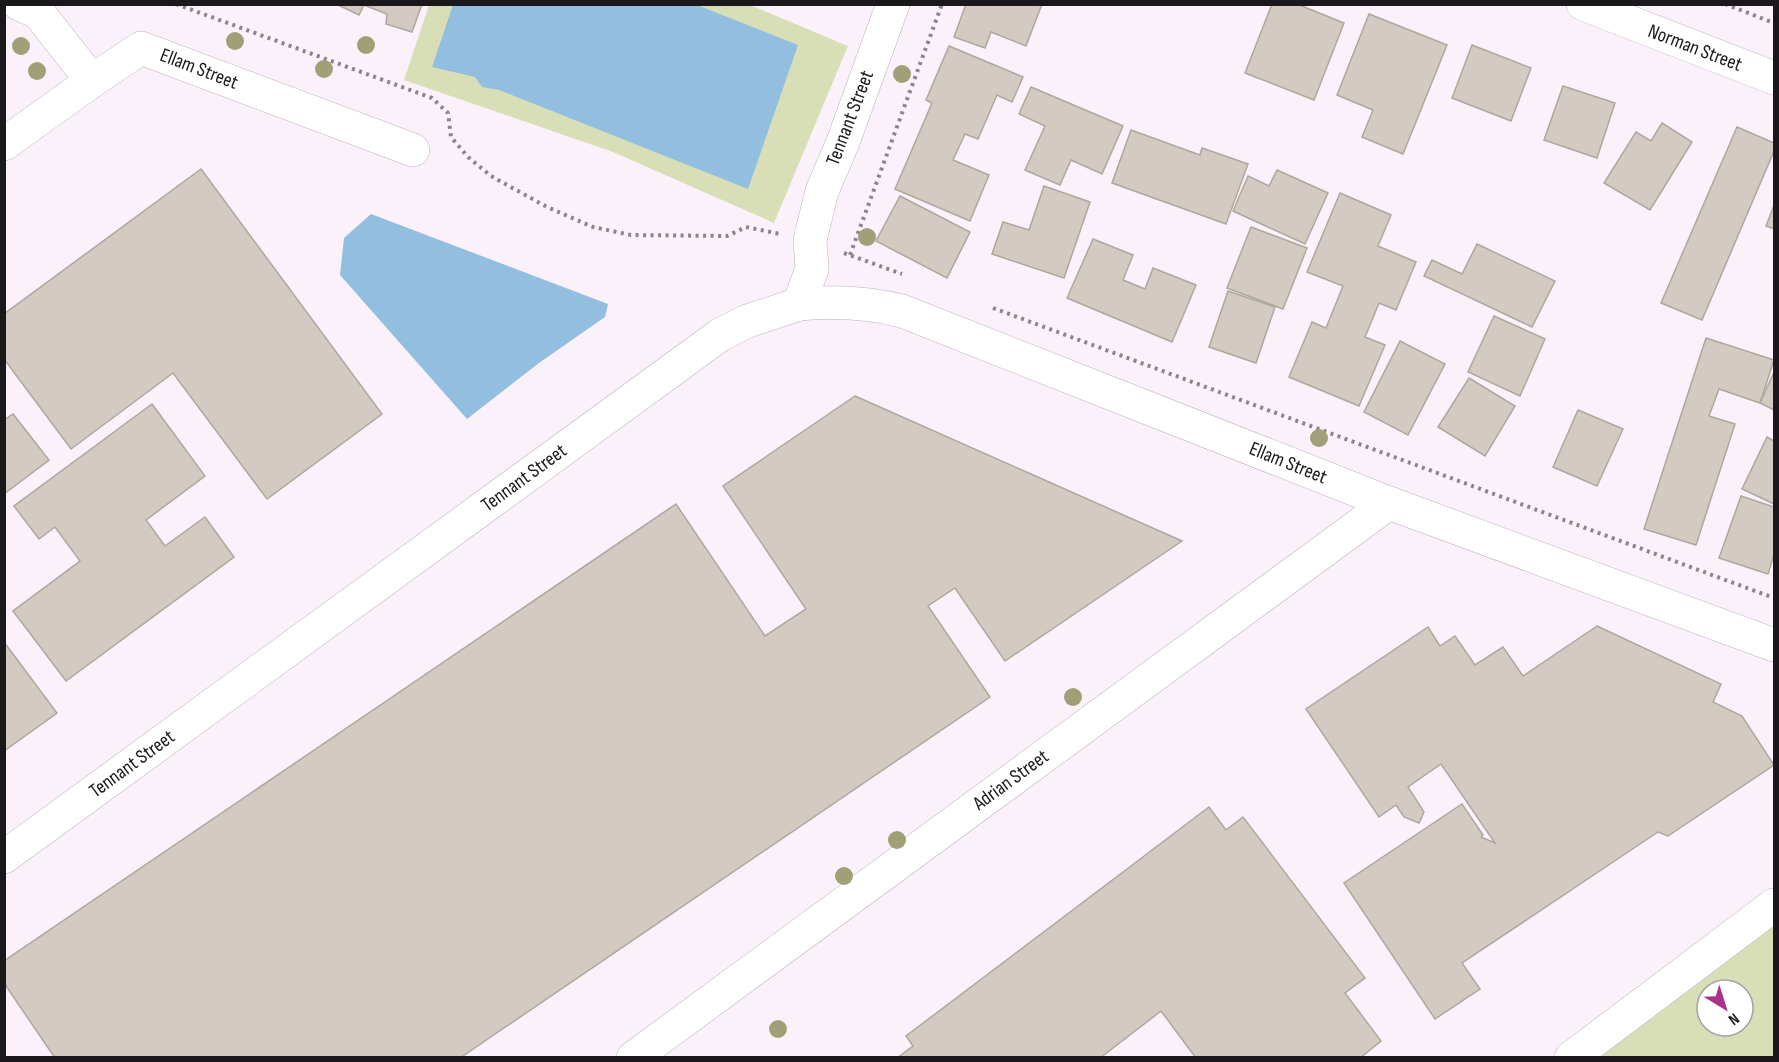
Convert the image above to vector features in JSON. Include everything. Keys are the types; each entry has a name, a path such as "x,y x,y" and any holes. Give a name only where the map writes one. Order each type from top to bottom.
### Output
{"street":[{"path":"4,144 92,81 38,12 19,4"},
{"name":"Tennant Street","path":"4,857 720,335 745,322 799,304 812,269 810,240 822,190 843,142 893,4"},
{"name":"Norman Street","path":"1583,4 1774,78"},
{"name":"Ellam Street","path":"92,81 141,48 413,150"},
{"name":"Ellam Street","path":"799,304 838,301 870,303 902,311 1389,503 1774,645"},
{"name":"Adrian Street","path":"633,1058 1389,503"},
{"path":"1570,1058 1774,905"}],"path":[{"path":"850,255 942,4"},
{"path":"1725,4 1774,23"}],"green space":[{"path":"429,5 750,5 848,46 774,223 613,152 404,80"},
{"path":"1774,905 1774,1057 1571,1057"}],"water":[{"path":"453,5 697,5 798,45 748,189 499,90 482,87 475,77 432,67"},
{"path":"371,214 608,304 605,317 539,363 467,419 340,275 344,238"}],"building":[{"path":"336,4 422,4 412,32 386,24 387,14 364,5 359,15"},
{"path":"966,4 1042,4 1026,46 991,32 985,48 954,37"},
{"path":"1272,4 1297,4 1344,23 1314,100 1245,73"},
{"path":"1369,14 1447,45 1403,154 1362,137 1373,110 1337,95"},
{"path":"1472,45 1531,68 1511,121 1452,98"},
{"path":"949,46 1023,77 1012,102 997,95 978,139 965,134 953,160 989,175 970,221 895,189 932,103 926,100"},
{"path":"1563,86 1615,103 1597,158 1544,140"},
{"path":"1031,87 1123,126 1102,174 1071,160 1060,185 1025,170 1045,126 1019,114"},
{"path":"1662,123 1692,142 1650,210 1604,183 1636,132 1651,141"},
{"path":"1737,127 1774,143 1774,151 1702,320 1661,303"},
{"path":"1131,130 1200,155 1202,148 1248,164 1226,224 1112,183"},
{"path":"201,169 382,414 267,499 173,373 71,449 4,359 4,314"},
{"path":"1277,170 1328,193 1305,244 1233,211 1248,176 1269,186"},
{"path":"1044,186 1090,202 1064,278 992,254 1003,222 1029,230"},
{"path":"1340,193 1391,215 1378,246 1416,262 1396,310 1379,303 1365,337 1385,345 1359,406 1289,377 1312,322 1326,328 1343,286 1307,272"},
{"path":"900,196 970,232 947,278 876,241"},
{"path":"1774,205 1774,229 1766,226"},
{"path":"1251,227 1307,248 1283,309 1227,288"},
{"path":"1093,239 1133,255 1123,280 1145,289 1153,268 1196,285 1172,342 1067,298"},
{"path":"1477,244 1555,281 1532,327 1424,276 1432,260 1462,274"},
{"path":"1228,291 1275,307 1256,363 1209,347"},
{"path":"1494,316 1545,339 1520,396 1468,372"},
{"path":"1706,338 1774,360 1760,403 1719,389 1709,416 1735,424 1696,545 1644,529"},
{"path":"1400,341 1445,364 1408,435 1364,412"},
{"path":"1774,372 1774,410 1760,403"},
{"path":"1469,378 1515,406 1485,456 1438,427"},
{"path":"855,396 1182,541 1005,661 955,588 928,606 990,697 460,1058 55,1058 4,983 4,961 676,504 765,636 806,609 723,486"},
{"path":"152,404 205,476 146,520 165,546 205,517 234,557 66,681 13,611 80,561 55,527 39,539 14,506"},
{"path":"1578,410 1623,429 1597,486 1553,467"},
{"path":"13,414 49,460 4,494 4,420"},
{"path":"1767,437 1774,441 1774,504 1742,489"},
{"path":"1741,496 1774,507 1774,554 1768,574 1719,558"},
{"path":"1597,626 1721,684 1713,702 1742,716 1774,765 1668,836 1658,832 1462,963 1480,989 1435,1019 1344,883 1462,804 1483,835 1481,837 1495,843 1441,764 1408,787 1424,812 1419,823 1404,817 1396,805 1379,817 1306,709 1428,627 1440,646 1455,636 1475,665 1503,647 1523,676"},
{"path":"4,642 57,713 4,751"},
{"path":"1209,807 1226,830 1243,817 1365,978 1345,993 1381,1041 1360,1058 1196,1058 1161,1011 1100,1058 897,1058 913,1046 906,1036"}]}
